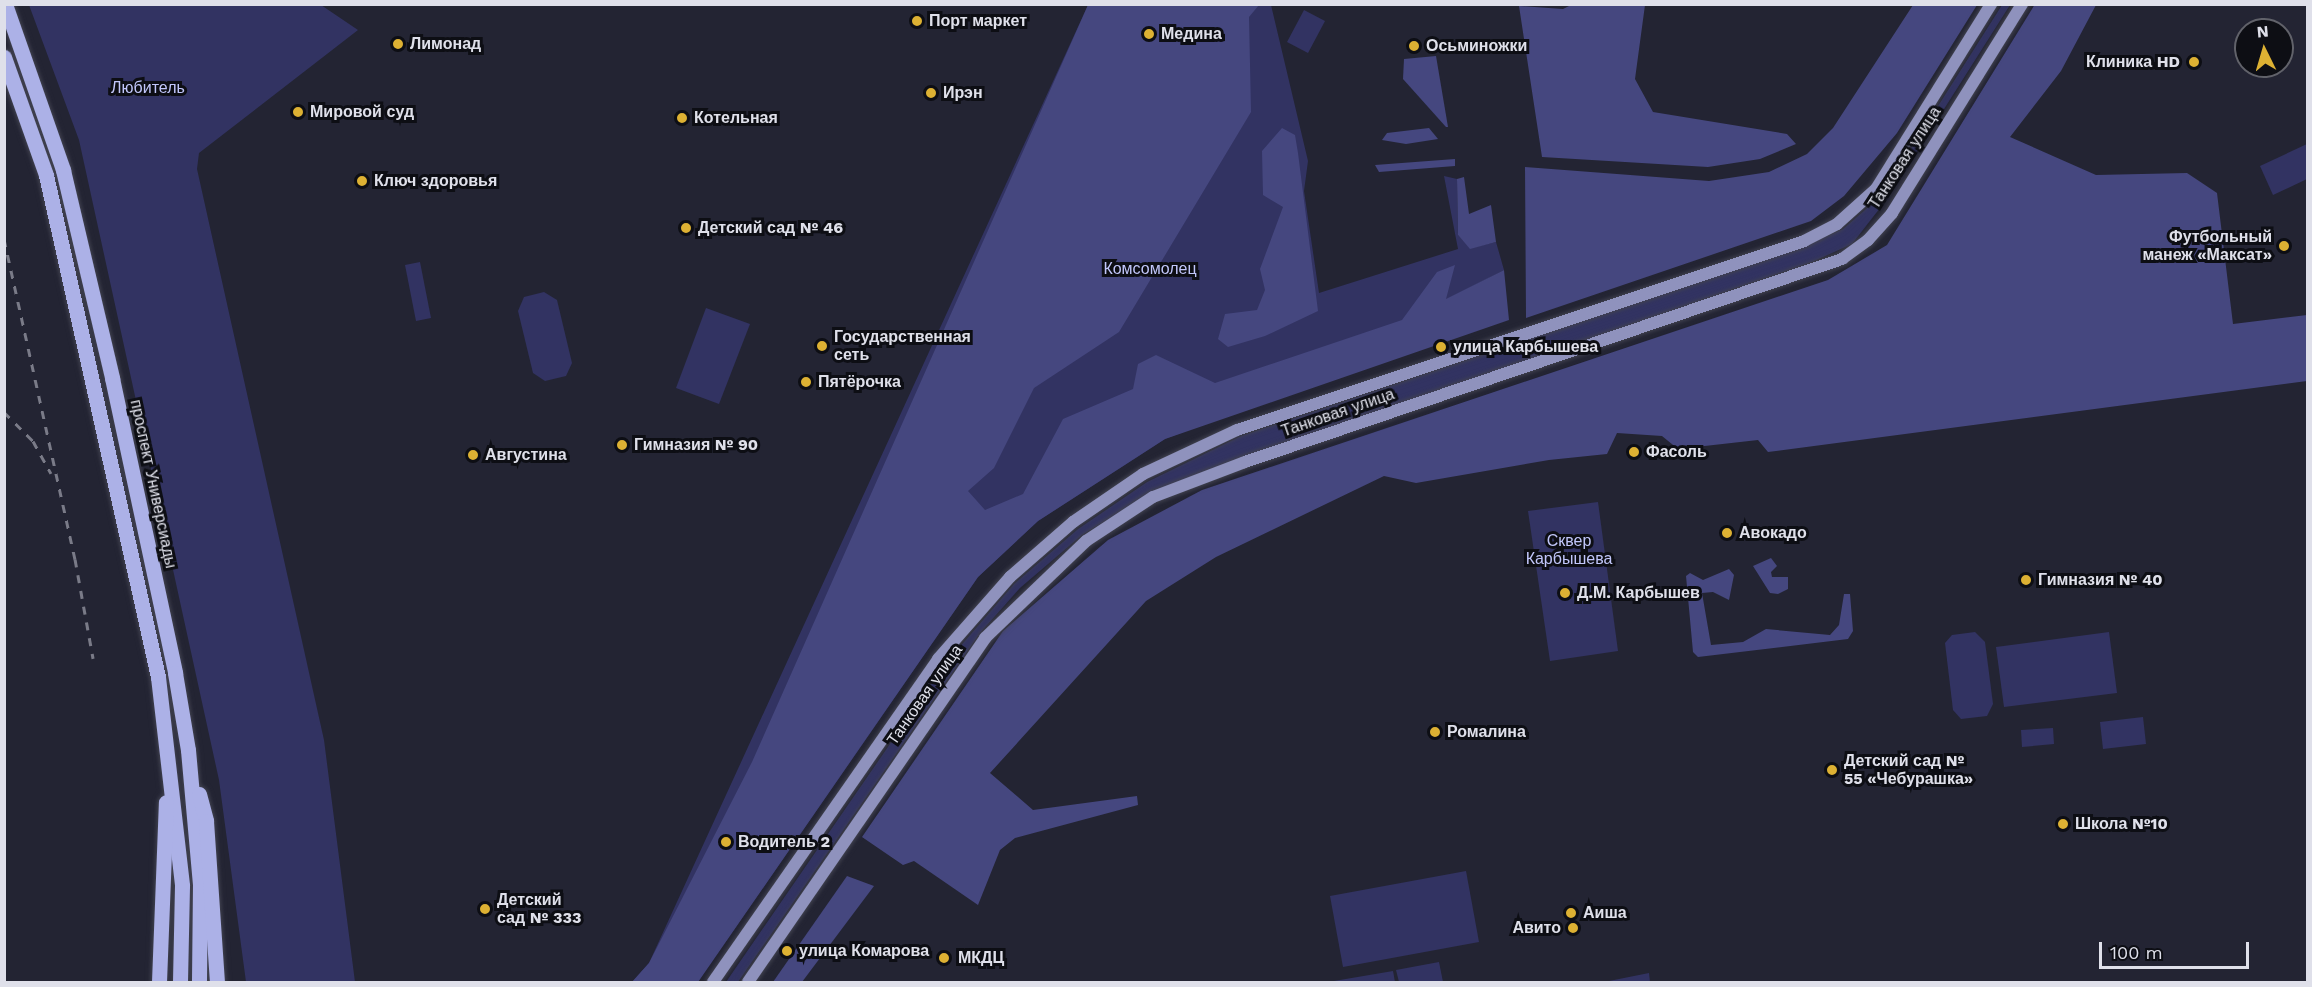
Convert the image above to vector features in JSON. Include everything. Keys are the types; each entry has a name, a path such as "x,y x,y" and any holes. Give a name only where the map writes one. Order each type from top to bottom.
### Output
{"main road":[{"name":"проспект Универсиады","path":"4,4 66,182 112,378 188,750 200,884 199,982"},
{"name":"Танковая улица","path":"713,982 938,659 1010,577 1073,522 1143,474 1237,430 1804,241 1838,224 1876,189 1991,4"},
{"name":"Танковая улица","path":"748,982 985,638 1086,541 1153,497 1245,462 1842,259 1868,240 1892,213 2022,4"},
{"path":"4,57 46,175 156,665 169,751 182,886 180,982"},
{"path":"188,750 206,821 217,982"},
{"path":"159,982 169,751"}],"green space":[{"path":"1573,4 1645,5 1635,79 1653,112 1787,134 1796,144 1760,159 1708,167 1542,157 1519,6 1563,9"},
{"path":"2035,4 2096,5 2061,71 2010,137 2096,175 2187,173 2217,193 2233,324 2307,315 2307,381 1768,452 1758,440 1678,449 1662,436 1617,433 1607,454 1549,460 1416,483 1384,476 1216,557 1146,601 990,773 1033,810 1137,796 1138,805 1015,838 1000,850 978,905 914,861 903,865 862,837 1003,631 1108,540 1202,490 1828,280 1887,245"},
{"name":"Любитель","path":"29,5 321,5 358,30 199,153 197,169 324,740 355,982 246,982 219,780 79,140"},
{"name":"Комсомолец","path":"1088,5 1271,5 1308,161 1304,191 1319,293 1458,249 1444,176 1457,179 1458,235 1470,248 1496,242 1504,270 1218,419 1165,439 1038,521 978,577 698,982 632,982 649,963"},
{"name":"Комсомолец","path":"1088,5 1259,5 1249,17 1251,112 1119,332 1034,388 994,468 968,491 985,510 1023,494 1063,419 1133,389 1138,364 1156,355 1215,383 1402,320 1437,272 1455,265 1446,299 1504,270 1509,320 1165,439 1038,521 978,577 698,982 632,982 649,963 752,762"},
{"path":"1913,5 1977,5 1897,133 1844,196 1811,221 1526,318 1525,167 1709,181 1769,172 1807,154 1833,128"},
{"path":"2002,5 2010,5 1887,199 1852,244 1812,262 1200,473 1151,493 1082,535 1020,588 980,633 738,982 726,982 945,664 1014,584 1078,529 1147,482 1241,436 1805,246 1843,229 1881,196"},
{"path":"1304,10 1325,21 1308,53 1287,42"},
{"path":"1436,56 1448,127 1403,79 1404,59"},
{"path":"1282,128 1295,135 1318,311 1265,336 1228,347 1218,339 1225,314 1257,310 1265,290 1260,269 1283,207 1263,195 1262,151"},
{"path":"1429,128 1438,139 1406,144 1382,140 1387,133"},
{"path":"2307,144 2307,179 2273,195 2260,166"},
{"path":"1455,159 1455,166 1379,172 1375,165"},
{"path":"1464,177 1469,214 1491,205 1496,242 1470,249 1458,235 1457,179"},
{"path":"420,262 431,318 416,321 405,265"},
{"path":"544,292 557,300 572,363 566,376 545,381 533,373 518,311 524,297"},
{"path":"706,308 750,324 719,404 676,388"},
{"name":"Сквер Карбышева","path":"1598,502 1618,651 1550,661 1528,511"},
{"path":"1771,558 1777,566 1771,572 1772,577 1788,577 1788,589 1778,594 1770,593 1753,566"},
{"path":"1729,569 1734,575 1729,600 1713,592 1702,593 1711,645 1743,642 1766,629 1830,635 1839,625 1844,594 1850,594 1853,631 1848,639 1698,657 1693,652 1686,576 1690,573 1703,580"},
{"path":"1975,632 1985,642 1993,704 1987,716 1961,719 1953,710 1945,643 1952,635"},
{"path":"2109,632 2117,693 2004,707 1996,647"},
{"path":"2143,717 2146,744 2103,749 2100,722"},
{"path":"2053,728 2054,744 2022,747 2021,730"},
{"path":"1466,871 1479,942 1343,967 1330,896"},
{"path":"847,876 874,886 802,982 773,982"},
{"path":"1439,962 1443,982 1399,982 1396,970"},
{"path":"1393,971 1395,982 1334,982 1334,981"},
{"path":"1649,973 1650,982 1604,982"}],"railway":[{"path":"4,239 75,559 93,658"},
{"path":"4,412 33,441 51,473"}],"place":[{"name":"Порт маркет","path":"917,21"},
{"name":"Медина","path":"1149,34"},
{"name":"Лимонад","path":"398,44"},
{"name":"Осьминожки","path":"1414,46"},
{"name":"Клиника HD","path":"2194,62"},
{"name":"Ирэн","path":"931,93"},
{"name":"Мировой суд","path":"298,112"},
{"name":"Котельная","path":"682,118"},
{"name":"Ключ здоровья","path":"362,181"},
{"name":"Детский сад № 46","path":"686,228"},
{"name":"Футбольный манеж «Максат»","path":"2284,246"},
{"name":"Государственная сеть","path":"822,346"},
{"name":"улица Карбышева","path":"1441,347"},
{"name":"Пятёрочка","path":"806,382"},
{"name":"Гимназия № 90","path":"622,445"},
{"name":"Фасоль","path":"1634,452"},
{"name":"Августина","path":"473,455"},
{"name":"Авокадо","path":"1727,533"},
{"name":"Гимназия № 40","path":"2026,580"},
{"name":"Д.М. Карбышев","path":"1565,593"},
{"name":"Ромалина","path":"1435,732"},
{"name":"Детский сад № 55 «Чебурашка»","path":"1832,770"},
{"name":"Школа №10","path":"2063,824"},
{"name":"Водитель 2","path":"726,842"},
{"name":"Детский сад № 333","path":"485,909"},
{"name":"Аиша","path":"1571,913"},
{"name":"Авито","path":"1573,928"},
{"name":"улица Комарова","path":"787,951"},
{"name":"МКДЦ","path":"944,958"}]}
